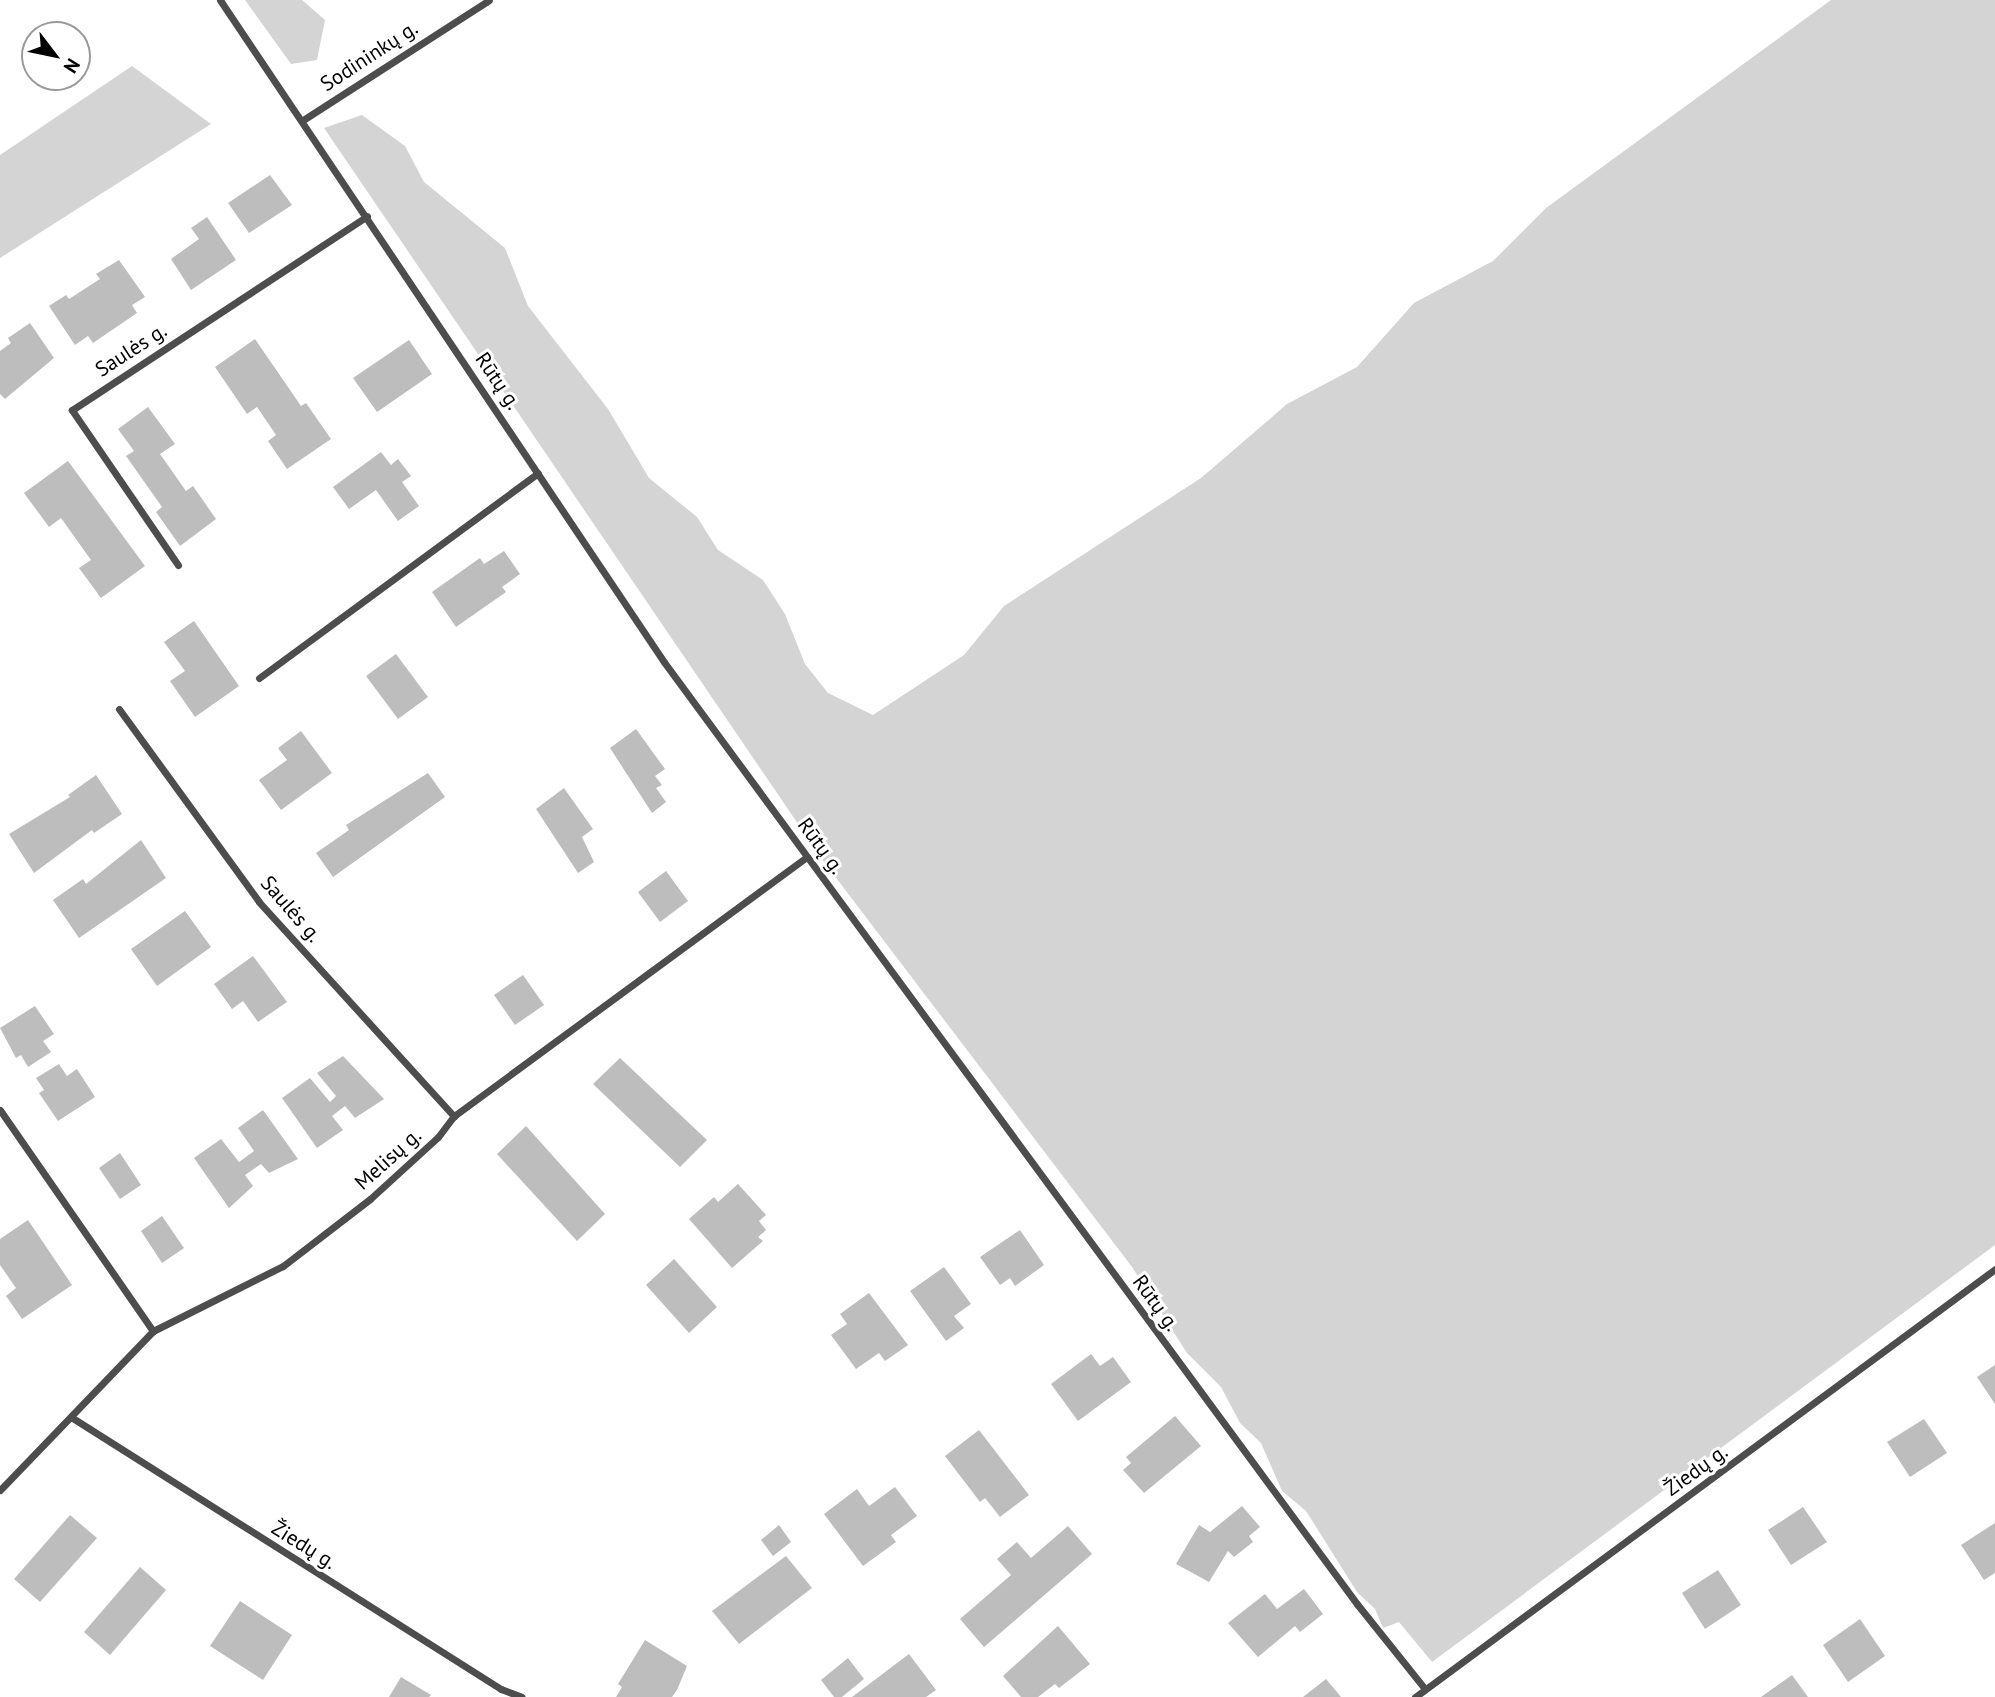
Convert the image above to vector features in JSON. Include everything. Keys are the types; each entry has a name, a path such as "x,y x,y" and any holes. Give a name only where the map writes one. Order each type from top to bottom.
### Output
{"street":[{"name":"Rūtų g.","path":"220,0 664,662 1349,1593 1425,1689"},
{"name":"Sodininkų g.","path":"303,120 489,0"},
{"name":"Saulės g.","path":"178,565 72,410 367,216"},
{"path":"259,678 538,473"},
{"name":"Saulės g.","path":"119,709 259,902 454,1116"},
{"name":"Melisų g.","path":"0,1490 153,1331 283,1266 370,1199 438,1137 454,1116 807,857"},
{"path":"0,1110 153,1331"},
{"name":"Žiedų g.","path":"1415,1697 1995,1269"},
{"name":"Žiedų g.","path":"71,1417 501,1689 522,1697"}],"shaded area":[{"path":"245,0 302,0 325,20 317,60 291,64"},
{"path":"1831,0 1995,0 1995,1245 1432,1662 1399,1622 1383,1628 1375,1609 1357,1592 1306,1511 1282,1491 1261,1443 1240,1423 1221,1387 1187,1353 1132,1267 824,862 324,128 362,115 405,146 424,182 505,248 528,306 608,409 649,478 697,517 718,550 763,580 785,614 805,664 828,693 873,715 964,655 1004,606 1201,478 1287,404 1357,367 1414,303 1493,261 1546,208"},
{"path":"132,66 211,124 0,258 0,155"}],"building":[{"path":"270,175 292,205 249,233 228,203"},
{"path":"207,217 236,260 191,290 171,259 199,239 191,228"},
{"path":"119,260 145,297 132,305 137,313 93,343 88,336 75,345 49,306 66,295 69,299 100,279 96,274"},
{"path":"30,323 54,358 5,399 0,394 0,351 11,343 8,338"},
{"path":"255,339 301,406 306,403 331,439 287,469 268,441 276,435 257,407 247,414 215,367"},
{"path":"409,340 432,374 377,412 353,378"},
{"path":"148,407 175,444 160,454 186,491 193,486 216,519 180,546 156,512 162,507 126,456 134,451 118,429"},
{"path":"381,452 391,465 398,459 411,476 402,482 419,506 398,521 376,490 349,509 333,487"},
{"path":"68,461 145,566 101,598 79,568 91,560 61,518 49,527 24,493"},
{"path":"504,551 520,574 502,587 506,592 456,627 432,592 480,558 484,564"},
{"path":"194,621 239,686 195,717 170,681 185,671 164,642"},
{"path":"396,654 428,697 398,719 366,676"},
{"path":"636,729 665,769 655,776 662,785 656,788 666,802 652,813 610,748"},
{"path":"301,731 332,773 281,810 259,780 287,760 278,748"},
{"path":"428,773 445,797 333,877 316,853 349,830 346,825"},
{"path":"96,775 122,814 94,833 92,830 34,873 9,834 70,797 68,795"},
{"path":"564,788 593,829 582,837 594,862 578,873 536,809"},
{"path":"141,840 166,878 79,938 53,900 83,879 86,884"},
{"path":"666,871 688,901 660,922 638,892"},
{"path":"185,911 211,947 157,986 131,949"},
{"path":"253,956 287,1002 258,1022 243,1001 232,1009 214,984"},
{"path":"523,975 544,1005 515,1025 494,995"},
{"path":"35,1006 54,1034 43,1041 51,1052 28,1067 21,1055 16,1058 0,1028"},
{"path":"343,1056 384,1099 355,1118 345,1106 332,1116 343,1130 317,1148 282,1098 310,1078 330,1102 336,1096 317,1073"},
{"path":"620,1058 707,1140 680,1167 593,1084"},
{"path":"59,1064 67,1076 77,1069 95,1097 58,1121 39,1093 44,1090 36,1078"},
{"path":"263,1110 298,1159 269,1173 261,1164 245,1175 253,1186 229,1208 194,1158 221,1139 239,1162 254,1151 238,1128"},
{"path":"526,1126 605,1214 577,1241 497,1154"},
{"path":"120,1153 141,1185 120,1199 99,1168"},
{"path":"738,1184 766,1215 759,1221 766,1230 758,1237 763,1241 732,1268 689,1219 714,1197 718,1202"},
{"path":"162,1216 184,1248 162,1263 141,1231"},
{"path":"28,1220 72,1285 22,1319 6,1296 16,1288 0,1265 0,1239"},
{"path":"1020,1230 1044,1265 1015,1286 1010,1278 1000,1285 980,1257"},
{"path":"674,1259 717,1307 689,1333 646,1285"},
{"path":"944,1267 971,1304 954,1316 964,1328 946,1341 910,1291"},
{"path":"869,1293 908,1345 885,1361 879,1353 856,1369 831,1335 847,1324 840,1314"},
{"path":"1091,1354 1100,1366 1113,1357 1131,1382 1078,1421 1051,1384"},
{"path":"1995,1365 1995,1404 1977,1377"},
{"path":"1175,1416 1201,1446 1144,1493 1123,1470 1131,1463 1126,1457"},
{"path":"1924,1419 1947,1453 1910,1477 1887,1442"},
{"path":"979,1430 1029,1495 1000,1517 985,1498 980,1502 945,1456"},
{"path":"895,1487 917,1516 891,1535 896,1542 863,1566 824,1514 857,1489 869,1506"},
{"path":"1242,1506 1260,1527 1249,1536 1253,1542 1234,1557 1228,1551 1209,1582 1176,1564 1199,1525 1210,1532"},
{"path":"1803,1507 1827,1542 1791,1565 1768,1530"},
{"path":"70,1515 97,1538 40,1602 14,1579"},
{"path":"1995,1523 1995,1573 1984,1580 1961,1545"},
{"path":"779,1525 791,1542 773,1556 761,1540"},
{"path":"1068,1526 1092,1554 984,1647 960,1619 1011,1575 997,1559 1017,1542 1031,1558"},
{"path":"786,1556 812,1588 739,1644 712,1611"},
{"path":"140,1567 166,1590 110,1655 84,1632"},
{"path":"1718,1570 1741,1605 1705,1629 1682,1593"},
{"path":"1304,1589 1323,1614 1300,1632 1295,1626 1258,1657 1228,1623 1265,1594 1277,1609"},
{"path":"240,1601 292,1635 263,1680 210,1646"},
{"path":"1860,1619 1885,1656 1848,1682 1823,1645"},
{"path":"1058,1626 1090,1664 1059,1688 1055,1684 1038,1697 1021,1697 1003,1676"},
{"path":"645,1640 687,1666 677,1690 672,1697 616,1697 622,1687 618,1684"},
{"path":"909,1654 936,1690 926,1697 852,1697"},
{"path":"848,1658 864,1679 842,1697 834,1697 821,1680"},
{"path":"1792,1675 1808,1697 1761,1697"},
{"path":"401,1677 431,1695 389,1697"},
{"path":"1326,1679 1341,1697 1303,1697"}]}
